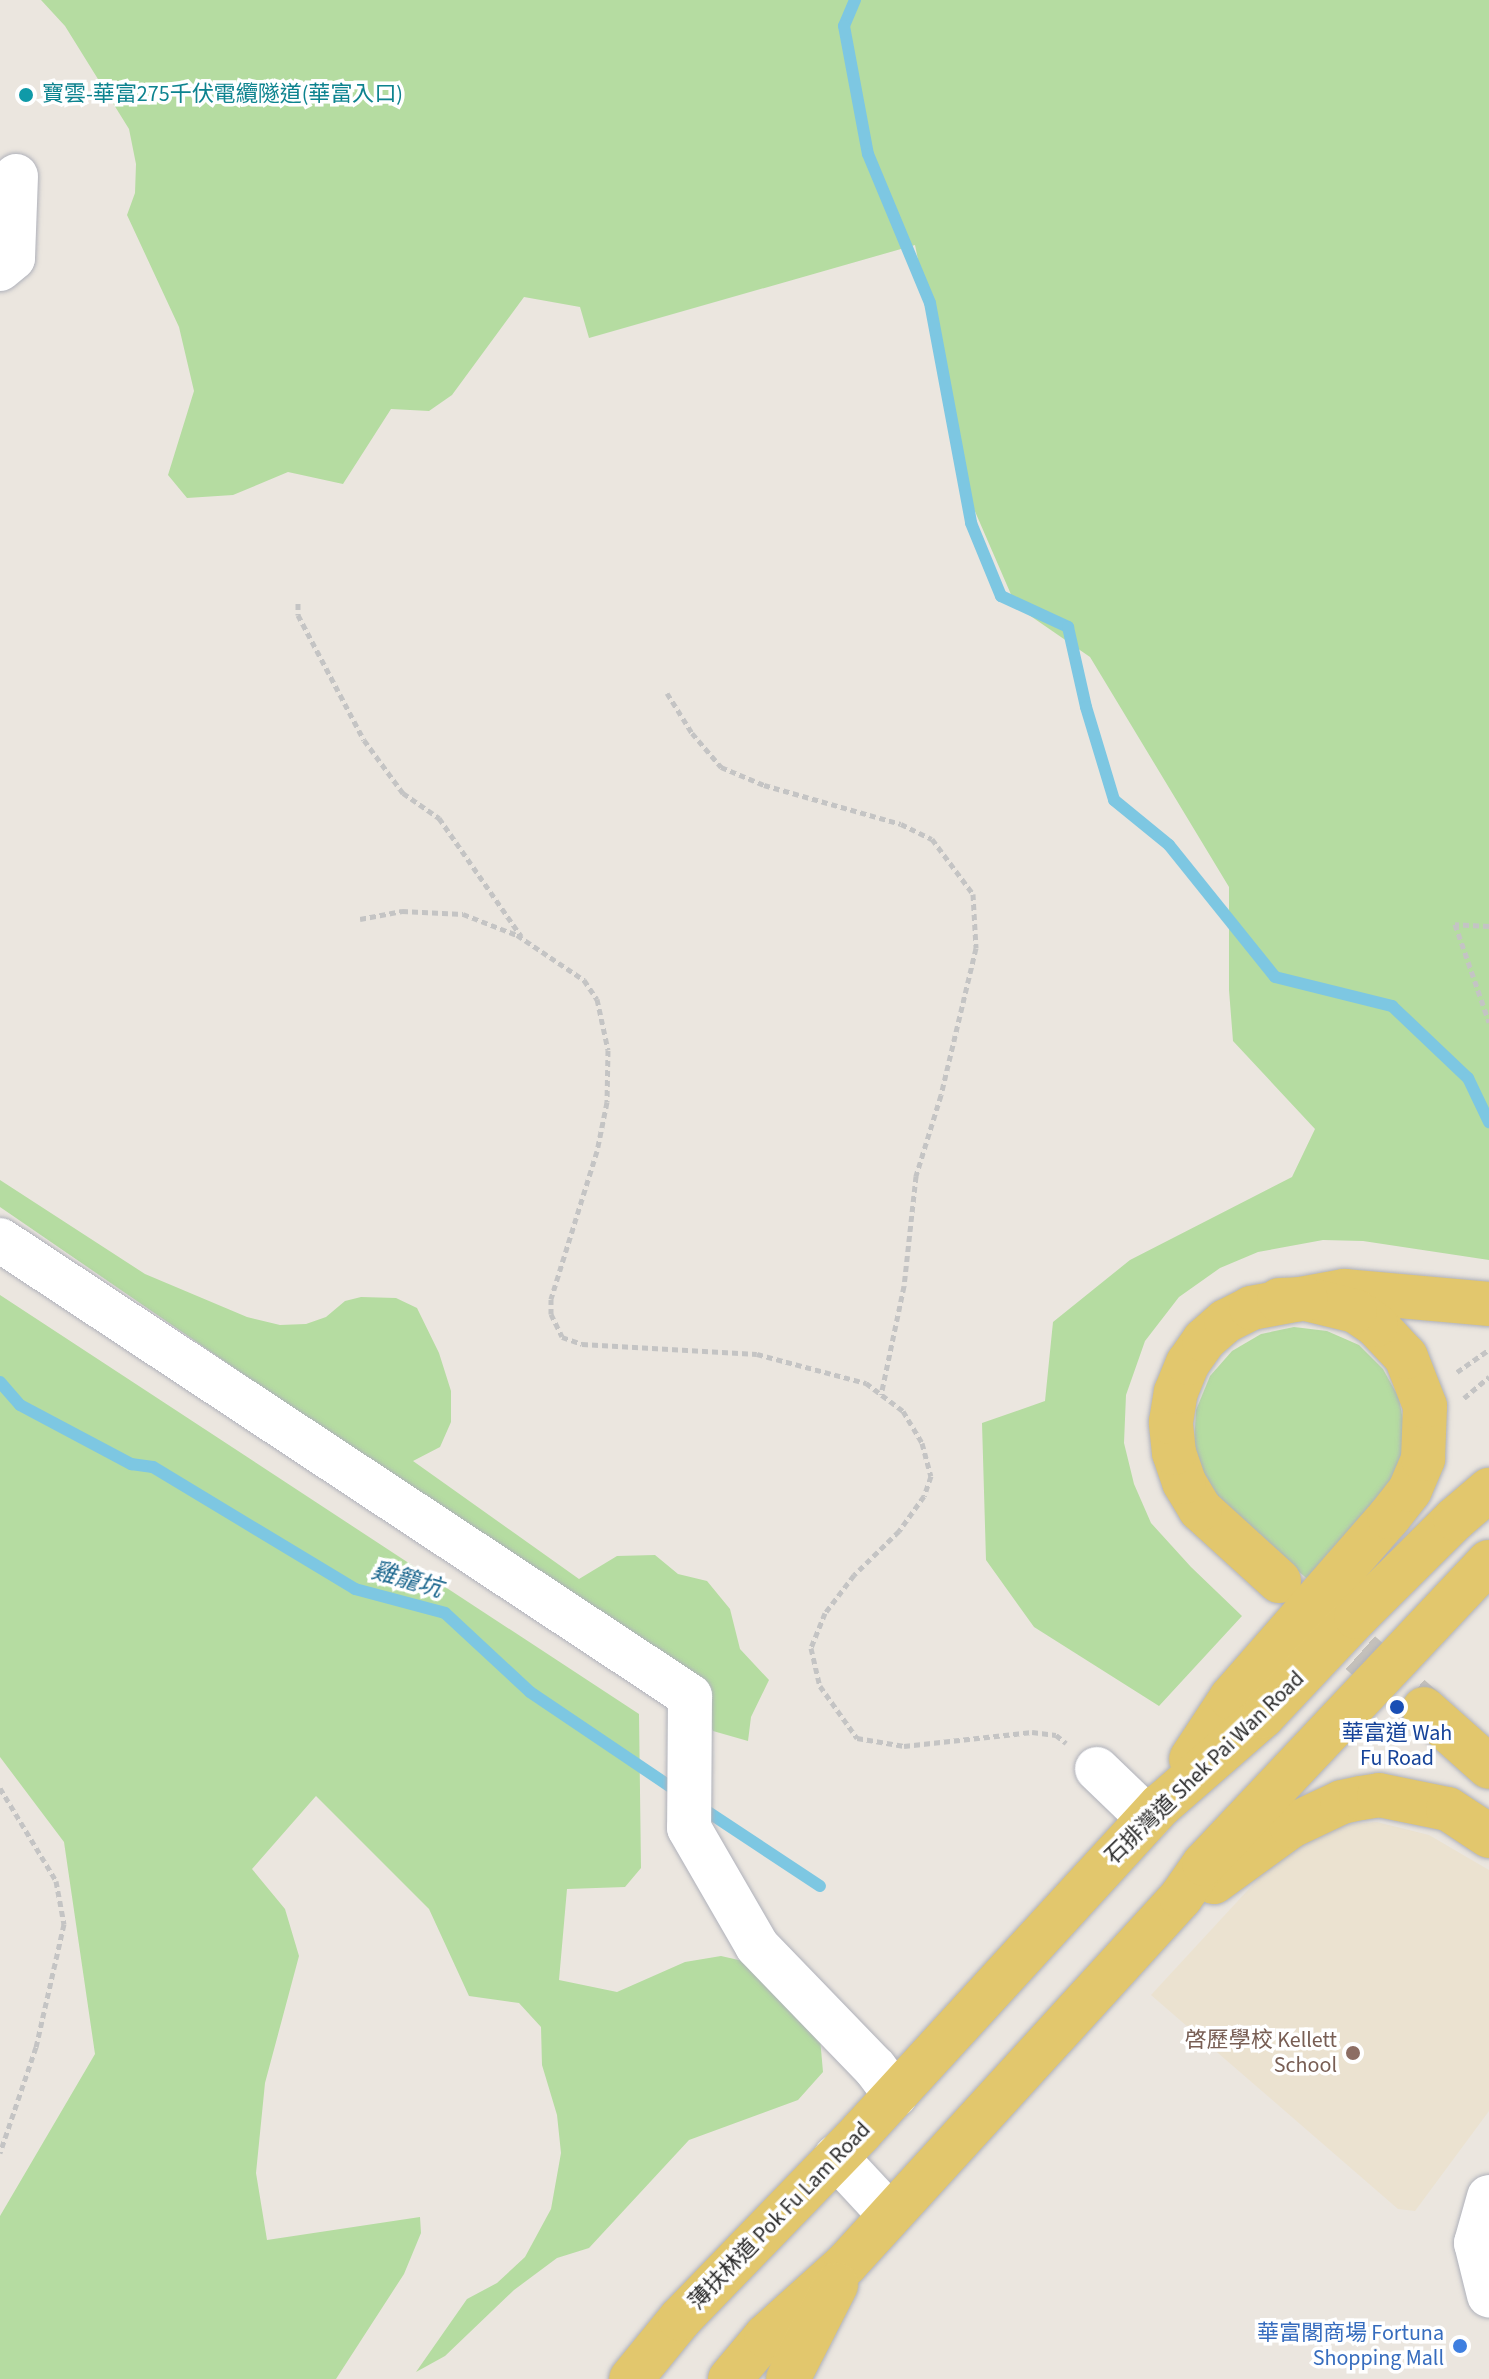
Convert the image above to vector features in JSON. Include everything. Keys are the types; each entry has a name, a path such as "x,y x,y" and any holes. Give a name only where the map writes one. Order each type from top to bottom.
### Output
{"main road":[{"path":"1279,1581 1200,1509 1184,1482 1174,1453 1171,1422 1176,1392 1188,1363 1204,1340 1226,1321 1251,1308 1279,1300 1344,1291 1489,1304"},
{"path":"1154,1811 1231,1698 1410,1490 1423,1459 1425,1406 1406,1357 1376,1325 1355,1311 1306,1299 1279,1300"},
{"name":"石排灣道 Shek Pai Wan Road","path":"930,2054 1154,1811 1263,1716 1400,1574 1489,1490"},
{"path":"730,2379 766,2336 846,2264 1181,1897 1204,1864 1489,1562"},
{"path":"1424,1709 1489,1767"},
{"path":"1181,1897 1222,1879 1291,1826 1342,1802 1361,1798 1379,1795 1448,1809 1489,1836"},
{"name":"薄扶林道 Pok Fu Lam Road","path":"631,2379 680,2319 895,2095 930,2054"},
{"path":"788,2379 846,2264"}],"street":[{"path":"0,269 13,258 16,176"},
{"path":"0,1240 690,1696 689,1828 757,1946 875,2068 895,2095"},
{"path":"1097,1769 1154,1811"},
{"path":"836,2157 889,2214"},
{"path":"1489,2197 1476,2243 1489,2295"}],"path":[{"path":"298,603 298,615 364,740 403,793 439,818 524,940"},
{"path":"667,693 692,733 721,767 764,785 901,824 932,839 973,894 976,948 941,1095 916,1176 904,1286 881,1395"},
{"path":"360,919 402,911 463,914 524,940 584,980 597,999 608,1050 607,1102 597,1151 551,1299 551,1314 562,1337 582,1344 757,1354 828,1370 866,1383 903,1411 922,1443 931,1476 924,1496 899,1531 854,1575 825,1613 811,1648 820,1686 857,1738 904,1746 1032,1732 1056,1735 1097,1769"},
{"path":"1489,926 1455,924 1489,1022"},
{"path":"1489,1350 1457,1371 1460,1401 1489,1377"},
{"path":"0,1788 56,1881 64,1924 36,2047 0,2153"}],"shaded area":[{"name":"啓歷學校 Kellett School","path":"1377,1822 1429,1835 1489,1870 1489,2111 1415,2211 1398,2209 1151,1995 1271,1865 1326,1826"}],"green space":[{"path":"41,0 1489,0 1489,1260 1363,1241 1323,1240 1258,1252 1220,1268 1179,1297 1145,1341 1126,1395 1124,1443 1134,1484 1151,1523 1242,1616 1159,1706 1034,1627 986,1560 982,1423 1045,1401 1053,1322 1130,1260 1292,1177 1315,1129 1233,1041 1229,990 1229,887 1090,657 1016,606 964,486 915,245 589,338 580,307 524,297 452,395 429,411 391,409 343,484 288,472 233,495 187,498 168,475 194,391 179,327 127,215 135,193 136,164 129,129 65,26"},
{"path":"0,1180 145,1274 247,1317 280,1325 306,1324 326,1317 345,1301 361,1297 396,1298 417,1308 439,1353 451,1391 451,1422 440,1447 413,1461 579,1579 617,1556 655,1555 678,1574 707,1581 730,1609 740,1649 769,1680 751,1717 748,1741 713,1731 689,1680 0,1207"},
{"path":"0,1295 639,1714 641,1868 625,1887 567,1889 559,1980 617,1992 685,1962 721,1956 783,1970 820,2038 823,2072 798,2100 689,2140 589,2248 557,2258 514,2290 445,2356 416,2372 467,2299 497,2283 525,2257 551,2209 561,2153 557,2115 542,2065 541,2027 519,2003 469,1996 429,1909 316,1796 252,1869 285,1909 299,1956 265,2083 256,2173 267,2240 420,2217 421,2233 404,2274 336,2379 0,2379 0,2216 95,2054 64,1842 0,1757"},
{"path":"1294,1327 1327,1331 1359,1345 1383,1369 1399,1398 1405,1432 1400,1465 1385,1495 1311,1582 1226,1510 1204,1481 1194,1446 1196,1410 1210,1376 1232,1351 1261,1334"}],"waterway":[{"path":"855,0 844,26 868,154 930,303 971,523 1001,596 1068,627 1086,707 1114,800 1169,845 1275,977 1392,1006 1468,1078 1489,1122"},
{"name":"雞籠坑","path":"0,1382 20,1405 131,1464 153,1467 355,1589 445,1613 530,1692 680,1793"},
{"name":"雞籠坑","path":"699,1806 820,1886"}],"tunnel":[{"path":"1311,1609 1424,1709"}],"place":[{"name":"寶雲-華富275千伏電纜隧道(華富入口)","path":"26,95"},
{"name":"華富道 Wah Fu Road","path":"1397,1707"},
{"name":"啓歷學校 Kellett School","path":"1353,2053"},
{"name":"華富閣商場 Fortuna Shopping Mall","path":"1460,2346"}]}
